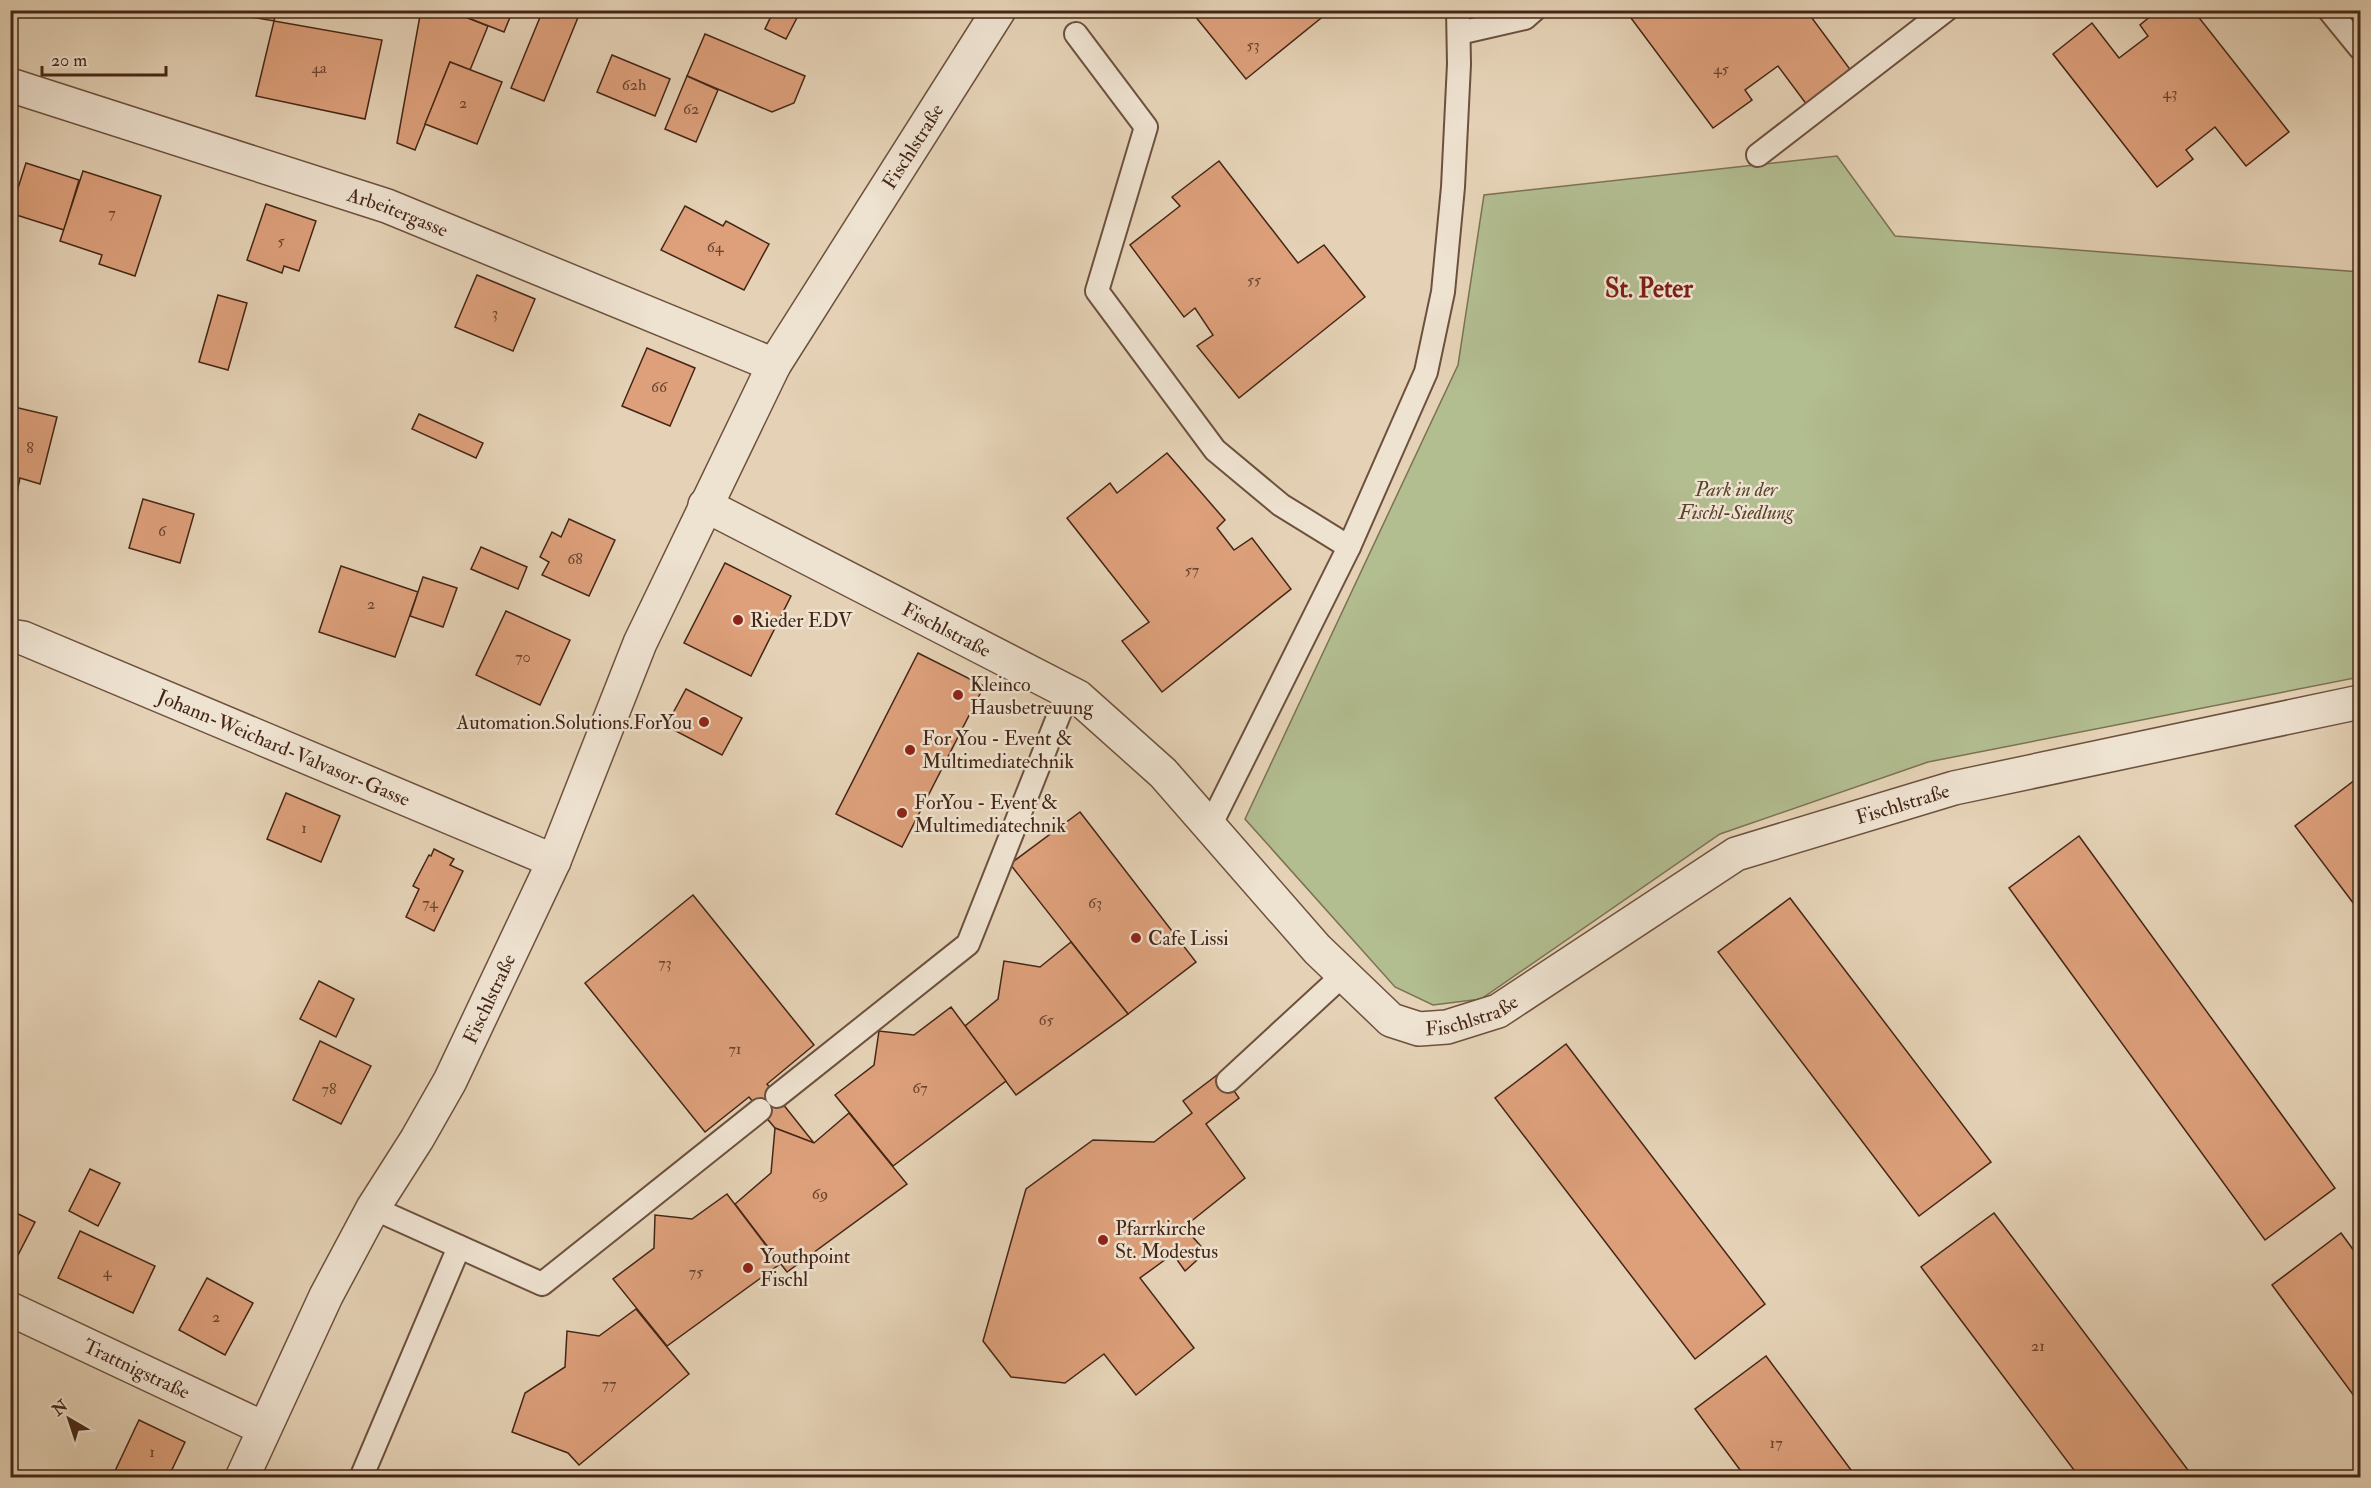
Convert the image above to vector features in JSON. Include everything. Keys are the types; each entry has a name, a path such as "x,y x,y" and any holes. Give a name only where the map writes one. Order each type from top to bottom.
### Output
{"street":[{"name":"Fischlstraße","path":"242,1478 263,1428 326,1296 373,1208 450,1081 554,861 635,652 774,365 999,10"},
{"name":"Arbeitergasse","path":"10,85 387,206 774,365"},
{"name":"Fischlstraße","path":"705,505 1078,697 1163,773 1317,949 1343,975 1391,1020 1419,1029 1448,1027 1498,1011 1736,854 1954,788 2361,702"},
{"name":"Johann-Weichard-Valvasor-Gasse","path":"11,638 554,861"},
{"name":"Trattnigstraße","path":"10,1309 263,1428"}],"lane":[{"path":"1210,826 1349,547 1426,372 1443,292 1453,187 1459,22 1525,18 1534,10"},
{"path":"1758,155 1946,10"},
{"path":"2330,10 2361,48"},
{"path":"1076,34 1146,127 1097,291 1215,450 1281,505 1349,547"},
{"path":"373,1208 542,1284 968,944 1062,707 1064,689"},
{"path":"1227,1081 1343,975"},
{"path":"361,1478 459,1247"}],"green space":[{"name":"Park in der Fischl-Siedlung","path":"1837,156 1895,236 2360,272 2360,677 1928,762 1720,834 1481,999 1433,1005 1395,987 1245,819 1458,365 1484,195"}],"building":[{"path":"210,10 276,10 274,21"},
{"path":"421,10 448,10 488,26 470,70 450,62 415,150 397,143"},
{"path":"454,10 513,10 504,32 453,12"},
{"path":"543,10 581,10 544,101 511,88"},
{"path":"774,10 801,10 786,39 765,29"},
{"path":"1190,10 1331,10 1246,79"},
{"path":"1625,10 1806,10 1852,72 1807,105 1778,66 1745,90 1752,100 1713,128"},
{"path":"2158,10 2193,10 2289,132 2246,166 2215,127 2186,150 2193,159 2157,187 2053,54 2092,23 2119,58 2148,36 2140,25"},
{"path":"274,21 382,40 365,119 256,96"},
{"path":"705,34 805,76 794,103 772,112 687,76"},
{"path":"612,55 670,79 655,116 597,92"},
{"path":"450,62 502,82 477,144 425,124"},
{"path":"687,76 718,90 696,142 665,129"},
{"path":"1219,161 1298,263 1324,245 1365,297 1239,398 1197,346 1213,335 1195,308 1184,317 1130,245 1180,206 1172,197"},
{"path":"26,163 79,180 64,230 10,213"},
{"path":"83,171 161,196 135,276 99,264 102,255 60,241"},
{"path":"266,204 316,221 299,271 284,266 282,273 247,260"},
{"path":"685,206 723,226 726,221 769,244 744,290 661,250"},
{"path":"477,275 535,299 513,351 455,327"},
{"path":"218,295 247,303 228,370 199,362"},
{"path":"647,348 695,368 670,426 622,406"},
{"path":"10,406 57,417 40,484 20,478 17,492 10,490"},
{"path":"419,414 483,443 476,458 412,429"},
{"path":"1167,453 1225,520 1217,528 1234,550 1252,538 1291,589 1162,692 1122,641 1149,622 1067,518 1110,483 1117,493"},
{"path":"143,499 194,514 180,563 129,548"},
{"path":"569,519 615,540 589,596 542,575 549,562 540,557 552,532 561,537"},
{"path":"481,547 527,567 518,589 471,569"},
{"name":"Rieder EDV","path":"725,563 791,596 751,676 684,643"},
{"path":"341,566 418,592 395,657 319,632"},
{"path":"423,577 457,588 443,627 410,616"},
{"path":"506,611 570,640 540,705 476,675"},
{"name":"For You - Event & Multimediatechnik","path":"918,653 984,686 902,847 836,814"},
{"name":"Automation.Solutions.ForYou","path":"686,689 742,718 722,755 666,726"},
{"path":"2360,776 2360,912 2295,826"},
{"path":"286,793 340,816 321,862 267,839"},
{"path":"1080,812 1196,962 1128,1014 1010,864"},
{"path":"2079,836 2335,1188 2265,1240 2009,888"},
{"path":"434,849 454,859 450,865 463,871 434,931 406,917 419,889 413,886"},
{"path":"693,895 814,1045 767,1084 814,1143 775,1128 749,1097 705,1132 585,983"},
{"path":"1790,898 1991,1162 1919,1216 1718,952"},
{"path":"1071,942 1128,1014 1016,1095 965,1026 998,999 1004,961 1040,967"},
{"path":"319,981 354,999 336,1037 300,1019"},
{"path":"951,1007 1006,1081 893,1166 835,1095 874,1065 879,1031 914,1035"},
{"path":"320,1041 371,1066 341,1124 293,1100"},
{"path":"1566,1044 1765,1304 1695,1359 1495,1098"},
{"name":"Pfarrkirche St. Modestus","path":"1221,1072 1239,1098 1206,1124 1245,1178 1184,1227 1206,1252 1185,1271 1173,1254 1140,1278 1194,1348 1136,1395 1104,1354 1065,1383 1011,1377 983,1341 1026,1189 1093,1140 1154,1142 1192,1113 1183,1101"},
{"path":"849,1113 907,1184 787,1272 735,1204 771,1173 775,1128 814,1143"},
{"path":"90,1169 120,1183 98,1226 69,1211"},
{"path":"727,1194 780,1264 667,1346 613,1279 654,1248 655,1215 692,1219"},
{"path":"10,1210 35,1222 17,1257 10,1254"},
{"path":"1994,1213 2194,1478 2080,1478 1921,1267"},
{"path":"80,1231 155,1266 133,1313 58,1278"},
{"path":"2341,1233 2360,1259 2360,1404 2272,1285"},
{"path":"207,1278 253,1303 225,1355 179,1330"},
{"path":"636,1309 689,1374 579,1465 568,1453 512,1432 525,1393 565,1367 567,1331 599,1336"},
{"path":"1766,1356 1857,1478 1746,1478 1695,1409"},
{"path":"139,1420 185,1442 168,1478 129,1478 115,1471"}],"place":[{"name":"Rieder EDV","path":"738,620"},
{"name":"Kleinco Hausbetreuung","path":"958,695"},
{"name":"Automation.Solutions.ForYou","path":"704,722"},
{"name":"For You - Event & Multimediatechnik","path":"910,750"},
{"name":"ForYou - Event & Multimediatechnik","path":"902,813"},
{"name":"Cafe Lissi","path":"1136,938"},
{"name":"Pfarrkirche St. Modestus","path":"1103,1240"},
{"name":"Youthpoint Fischl","path":"748,1268"}],"district":[{"name":"St. Peter","path":"1649,289"}]}
